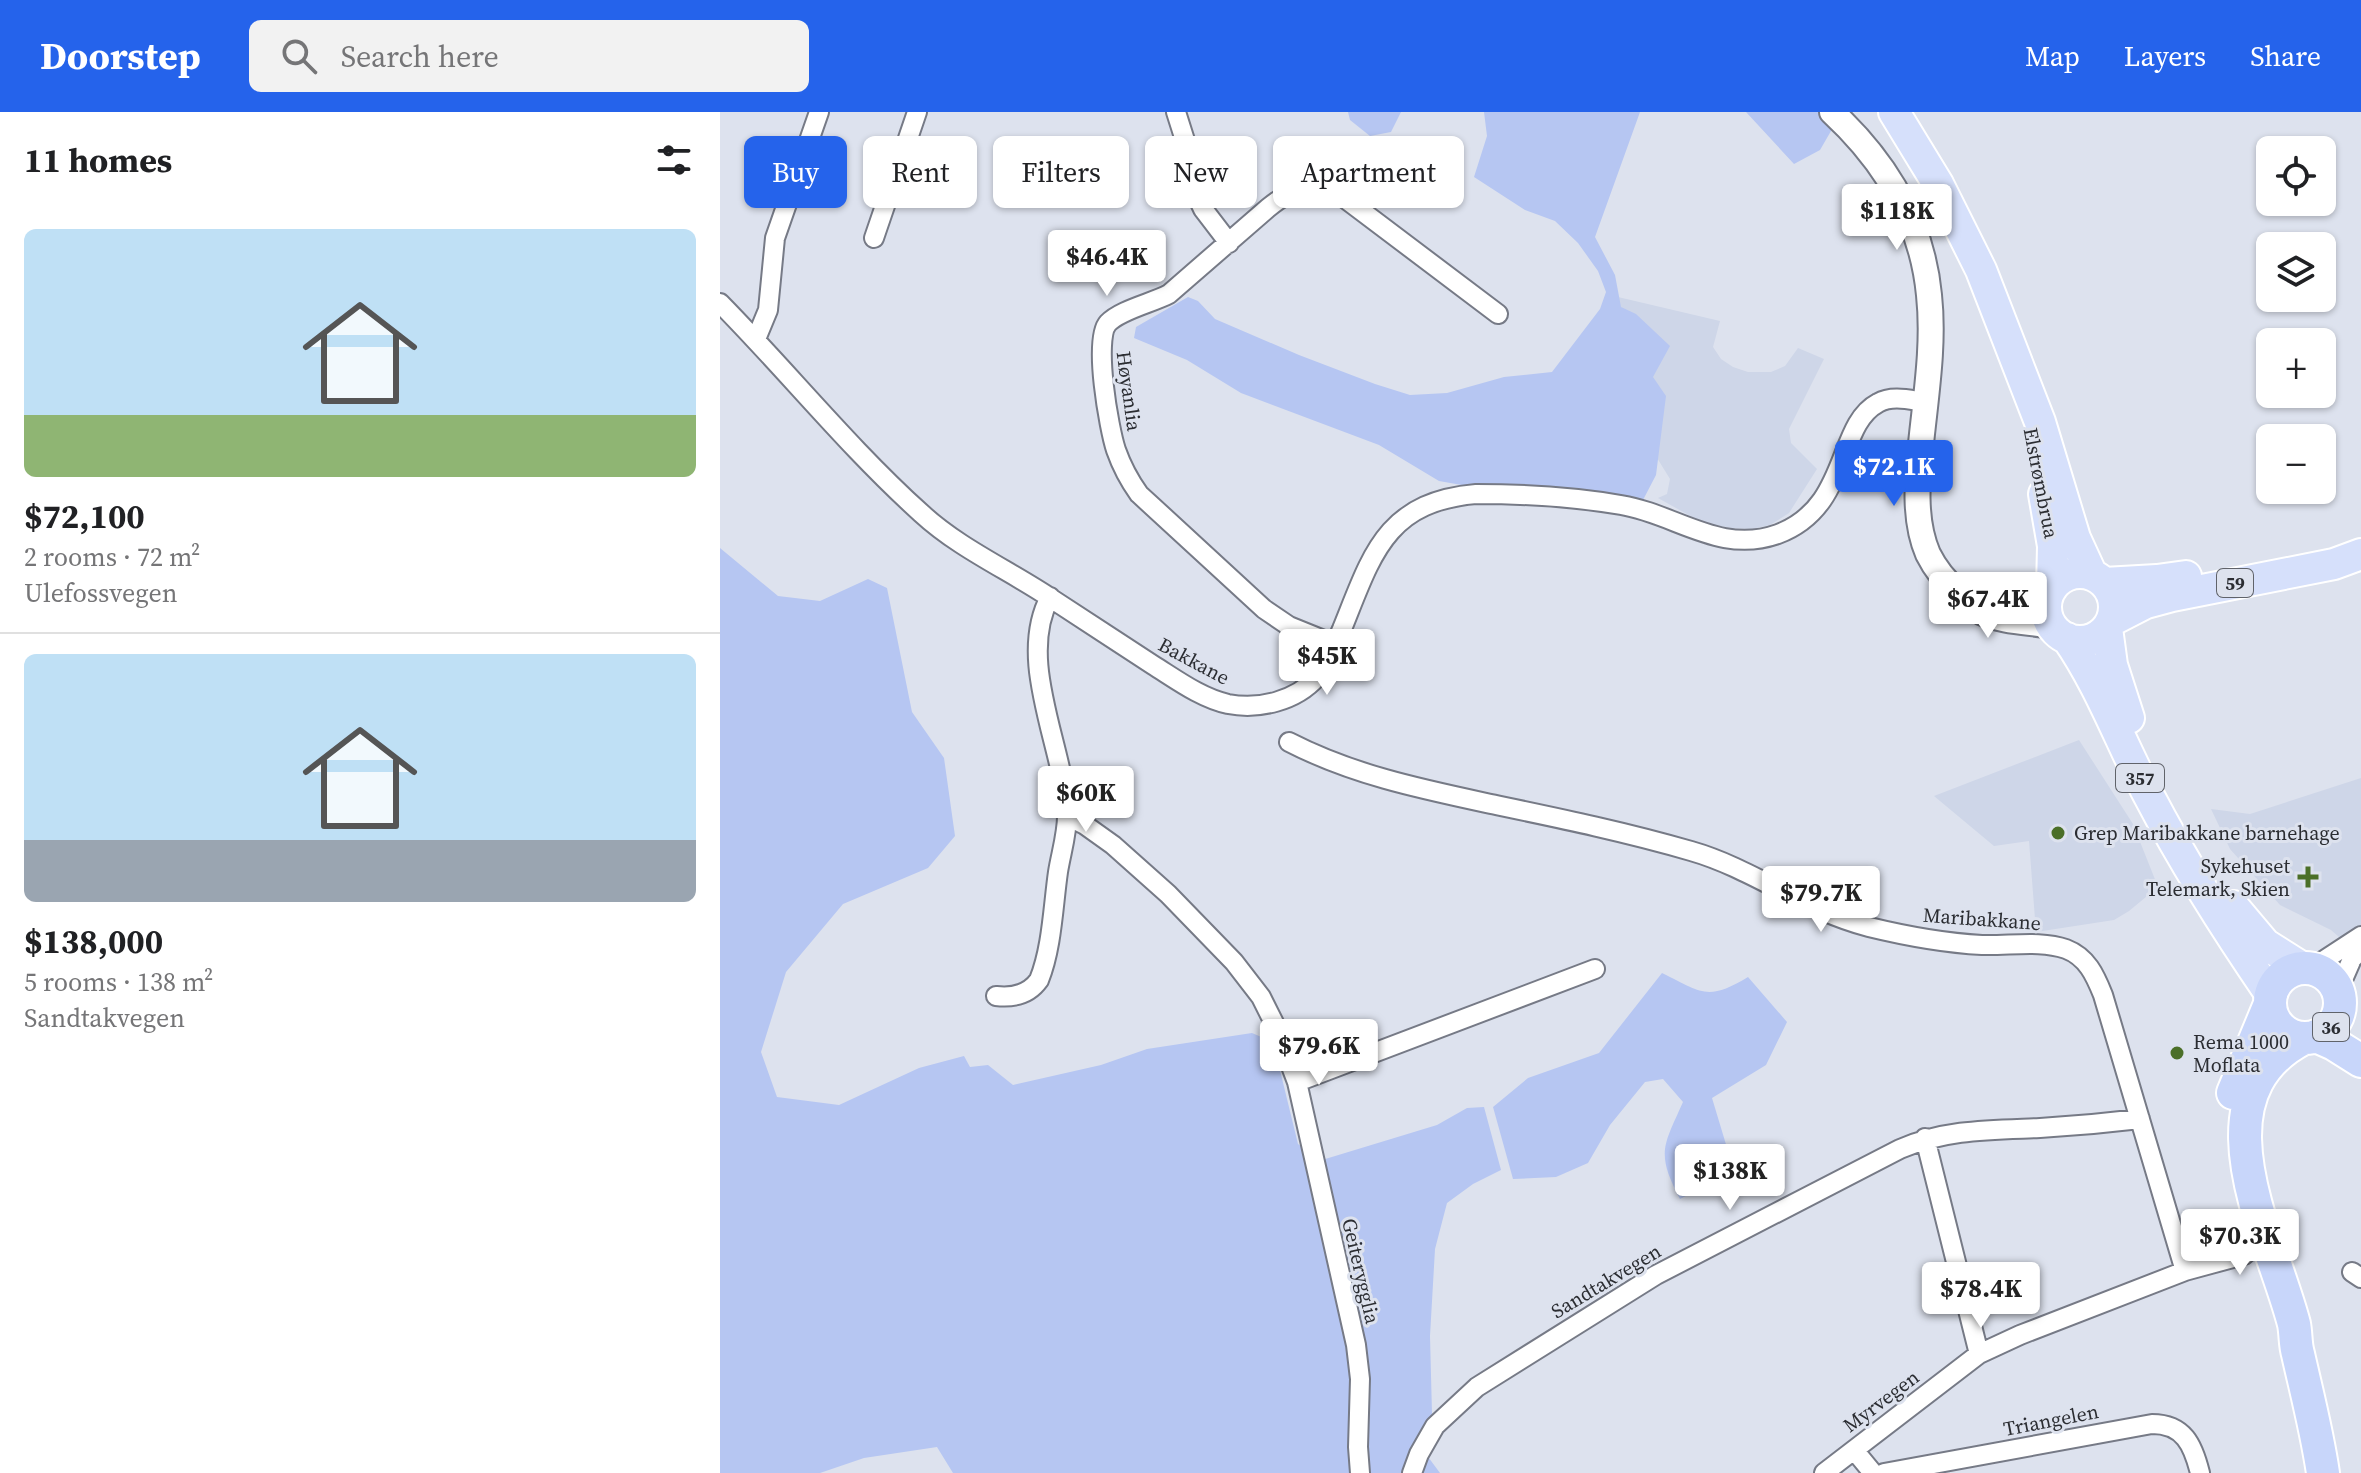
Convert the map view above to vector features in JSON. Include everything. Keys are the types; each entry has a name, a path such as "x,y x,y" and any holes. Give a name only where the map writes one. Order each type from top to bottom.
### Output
{"highway":[{"name":"36","path":"2323,1473 2294,1327 2255,1239 2231,1164 2231,1108 2238,1076 2261,1029 2279,979 2286,973 2308,968 2328,976 2361,1034"},
{"name":"36","path":"2255,1239 2245,1126 2250,1102 2266,1066 2275,1056 2332,1026 2337,1018 2339,995"},
{"name":"36","path":"2270,1000 2271,1013 2289,1034 2334,1044 2361,1061"}],"main road":[{"name":"Elstrømbrua","path":"1894,112 1924,158 1981,270 2040,422 2075,538 2098,579"},
{"name":"Elstrømbrua","path":"2022,378 2053,546 2050,592"},
{"name":"59","path":"2098,579 2157,580 2330,555 2361,554"},
{"name":"59","path":"2109,624 2138,607 2172,596 2334,564 2361,554"},
{"path":"2050,592 2069,574 2098,579"},
{"name":"357","path":"2098,579 2113,597 2109,624 2118,688 2159,786 2209,869 2253,932 2265,944 2308,968"},
{"name":"357","path":"2050,592 2046,610 2092,677 2166,828 2270,1000"},
{"path":"2059,632 2086,641 2101,634 2109,624"}],"street":[{"path":"756,339 768,310 775,238 819,112"},
{"path":"874,238 917,112"},
{"path":"1176,112 1189,153 1195,192 1203,209 1229,243"},
{"path":"1832,112 1881,164 1908,211 1917,235 1929,295 1930,360 1919,465 1919,515 1928,554 1954,589 1978,611 2059,632"},
{"name":"Høyanlia","path":"1336,645 1289,626 1264,609 1139,494 1126,475 1115,448 1101,349 1104,327 1122,314 1169,294 1283,195 1303,187 1325,188 1343,197 1498,314"},
{"name":"Bakkane","path":"720,303 858,451 923,515 977,554 1050,597 1179,681 1214,700 1230,704 1262,705 1295,694 1317,677 1336,645 1375,550 1399,523 1428,505 1450,497 1476,494 1599,502 1644,510 1721,539 1738,541 1767,537 1794,526 1827,495 1857,425 1870,408 1878,402 1895,399 1925,402"},
{"path":"1954,589 1995,604 2015,605 2050,592"},
{"path":"996,996 1018,995 1035,987 1039,980 1067,816 1065,786 1037,646 1042,612 1050,597"},
{"name":"Maribakkane","path":"1289,742 1339,766 1415,788 1642,838 1715,858 1809,906 1869,927 1949,942 2011,946 2040,944 2067,949 2085,962 2098,981 2185,1271"},
{"name":"Geiterygglia","path":"1067,816 1113,845 1196,921 1249,979 1277,1029 1297,1082 1359,1362 1360,1473"},
{"path":"2308,968 2361,936"},
{"path":"2339,995 2352,959 2361,949"},
{"path":"1297,1082 1595,969"},
{"name":"Sandtakvegen","path":"1412,1473 1435,1426 1477,1387 1656,1275 1925,1138 1979,1130 2088,1125 2140,1119"},
{"path":"1925,1138 1979,1354"},
{"name":"Myrvegen","path":"1824,1473 1979,1354 2185,1271 2209,1251 2255,1239"},
{"name":"Triangelen","path":"1884,1473 2152,1424 2171,1427 2188,1439 2200,1473"},
{"path":"1854,1450 1873,1473"}],"shaded area":[{"path":"1348,112 1401,112 1391,132 1370,136 1350,120"},
{"path":"1484,112 1640,112 1595,237 1615,275 1621,307 1636,314 1670,346 1653,377 1666,396 1656,475 1643,500 1568,491 1473,487 1439,481 1379,445 1241,393 1187,360 1134,338 1136,327 1188,297 1198,301 1215,319 1299,355 1410,395 1447,393 1504,377 1552,372 1600,309 1606,292 1598,271 1578,243 1555,221 1525,210 1474,177 1487,136"},
{"path":"1746,112 1842,112 1820,150 1794,164"},
{"path":"1618,297 1720,321 1713,347 1721,359 1748,372 1771,372 1785,366 1798,348 1824,359 1789,429 1791,443 1817,469 1789,513 1770,525 1752,529 1732,528 1703,523 1658,498 1667,494 1670,479 1646,440"},
{"path":"720,548 778,596 820,601 868,579 887,588 912,712 944,758 955,836 928,868 843,904 786,972 761,1052 777,1097 839,1105 919,1068 964,1056 970,1067 988,1065 1013,1085 1101,1065 1147,1049 1252,1033 1266,1039 1276,1054 1298,1144 1322,1160 1437,1125 1467,1108 1484,1107 1501,1170 1473,1184 1447,1203 1435,1249 1430,1336 1432,1414 1420,1446 1440,1473 953,1473 937,1447 864,1458 820,1473 720,1473"},
{"name":"Grep Maribakkane barnehage","path":"2079,740 2133,824 2158,887 2114,920 2036,932 2029,841 1994,846 1934,796"},
{"name":"Sykehuset Telemark, Skien","path":"2361,778 2361,956 2331,930 2280,905 2230,849 2211,809 2250,814"},
{"path":"1662,973 1704,992 1723,990 1748,977 1787,1022 1766,1065 1712,1098 1734,1171 1680,1199 1668,1171 1665,1150 1683,1102 1663,1079 1645,1082 1610,1125 1588,1163 1556,1177 1513,1179 1493,1107 1528,1078 1599,1053"}],"place":[{"name":"Grep Maribakkane barnehage","path":"2058,833"},
{"name":"Sykehuset Telemark, Skien","path":"2308,877"},
{"name":"Rema 1000 Moflata","path":"2177,1053"}]}
